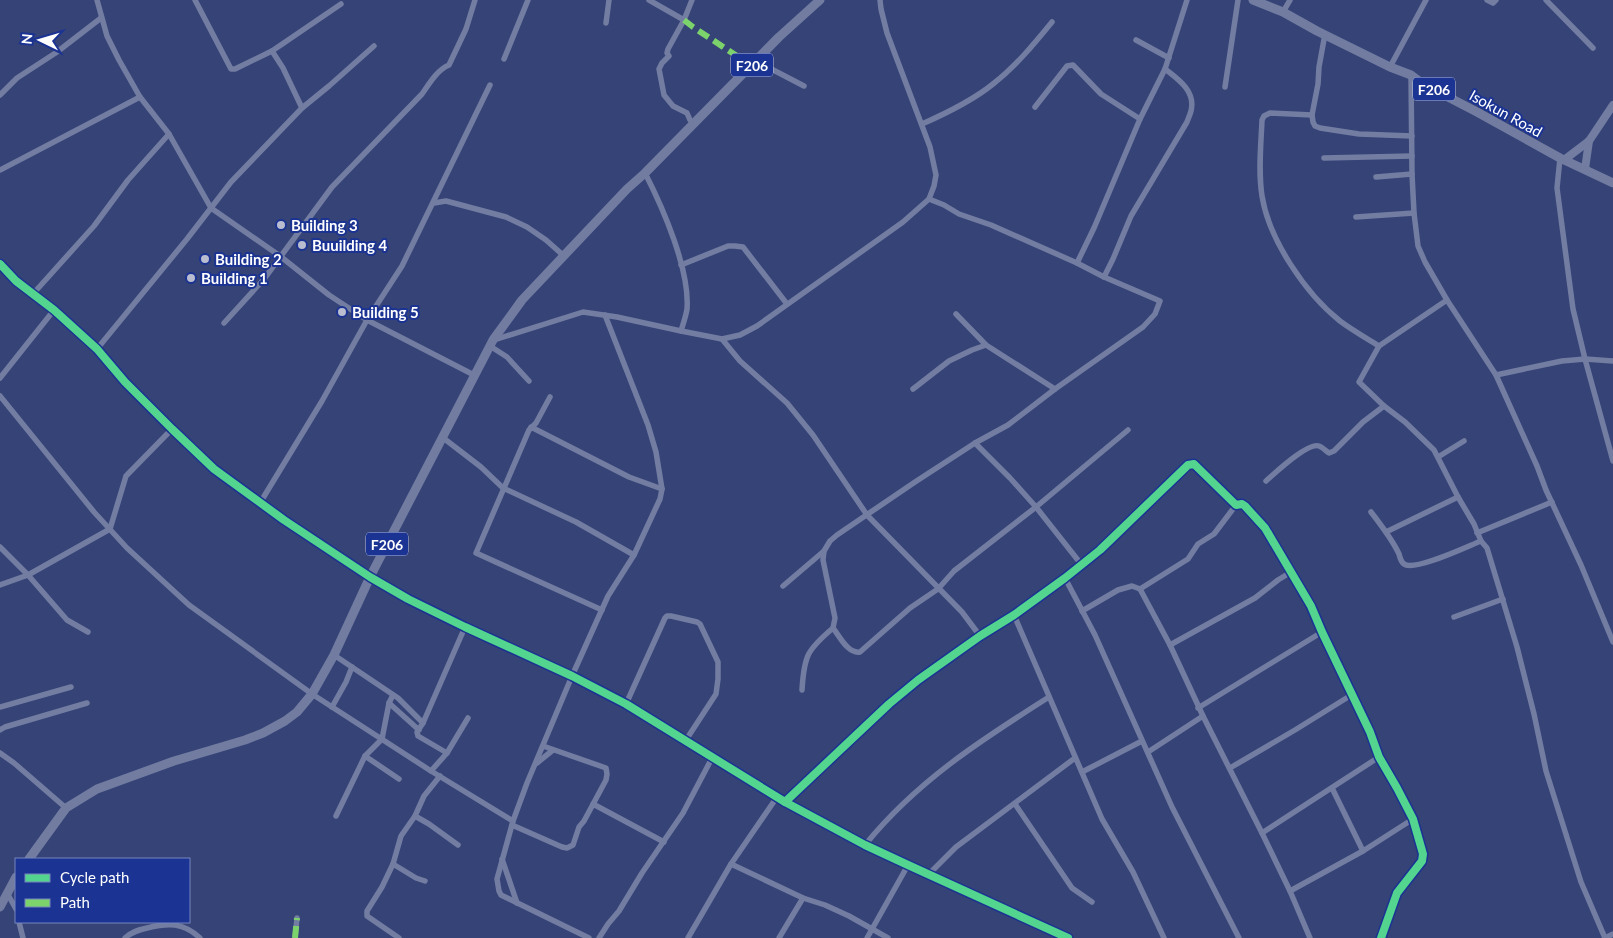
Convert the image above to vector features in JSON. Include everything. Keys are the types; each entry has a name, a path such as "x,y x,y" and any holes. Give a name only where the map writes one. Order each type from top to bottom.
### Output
{"main road":[{"name":"F206","path":"30,858 66,808 97,789 174,761 245,740 263,733 297,712 312,694 334,655 370,577 474,375 492,343 522,300 627,189 646,173 779,37 820,0"},
{"name":"Isokun Road","path":"1253,0 1283,12 1390,67 1411,75 1423,84 1562,159 1613,183"},
{"path":"0,907 15,879"}],"street":[{"path":"97,0 107,36 118,60 140,97 169,134 210,208 280,256 329,295 367,320 474,375"},
{"path":"194,0 231,69 235,69 272,51 341,4"},
{"path":"224,323 264,279 332,187 422,94 432,80 446,66 466,29 475,0"},
{"path":"504,59 528,0"},
{"path":"606,22 609,0"},
{"path":"649,0 684,20"},
{"path":"692,0 684,20 668,49 667,53 669,56 659,69 659,74 664,95 674,106 687,113 690,120 694,123"},
{"path":"529,381 492,343 583,312 722,339 740,335 757,326 894,229 928,199 936,175 934,161 887,32 880,0"},
{"path":"1077,263 1094,228 1140,119 1165,69 1187,0"},
{"path":"1226,87 1238,0"},
{"path":"1283,12 1290,0"},
{"path":"1390,67 1426,0"},
{"path":"1487,0 1492,3 1496,0"},
{"path":"1546,0 1593,48"},
{"path":"0,95 17,78 57,52 101,18"},
{"path":"922,124 949,112 993,84 1018,61 1052,22"},
{"path":"1325,34 1312,115 1315,126 1359,134 1412,136"},
{"path":"1136,40 1169,58"},
{"path":"97,349 231,182 302,108 330,86 374,46"},
{"path":"272,51 283,68 302,108"},
{"path":"756,60 804,86"},
{"path":"1034,107 1067,66 1073,65 1101,94 1140,119"},
{"path":"1104,276 1132,216 1187,122 1191,110 1188,92 1184,84 1165,69"},
{"path":"1411,75 1412,174 1418,246 1446,300 1496,375 1582,565 1613,642"},
{"path":"260,503 322,401 367,320 402,266 490,86"},
{"path":"0,170 140,97"},
{"path":"1613,105 1589,141 1562,159 1557,188 1573,309 1613,461"},
{"path":"1312,115 1270,114 1264,116 1262,120 1260,168 1262,199 1272,231 1284,254 1318,301 1340,321 1379,346"},
{"path":"32,295 94,226 128,180 169,134"},
{"path":"1585,169 1589,141"},
{"path":"1324,158 1412,156"},
{"path":"646,173 663,208 681,265 687,297 681,332"},
{"path":"1376,177 1412,174"},
{"path":"439,192 446,201"},
{"path":"783,586 824,551 830,541 915,482 975,443 1008,425 1142,327 1155,314 1160,300 928,199"},
{"path":"434,203 446,201 506,217 527,227 564,256"},
{"path":"1356,217 1414,213"},
{"path":"681,265 728,246 742,247 787,304"},
{"path":"0,264 16,281 54,310 97,349 125,382 214,469 260,503 370,577 408,599 572,676 626,704 785,802 865,845 1068,938"},
{"path":"1446,300 1379,346 1359,382 1384,406 1405,422 1423,441 1429,444 1474,524 1481,541 1487,548 1503,599 1531,704 1546,771 1581,882 1605,938 1613,934"},
{"path":"0,378 54,310"},
{"path":"956,314 986,345 1056,389"},
{"path":"589,938 501,895 498,891 497,879 513,823 535,764 572,676 608,596 634,555 660,499 662,489 656,452 648,425 605,315"},
{"path":"722,339 740,361 788,403 813,435 867,515 962,612 980,636"},
{"path":"913,389 949,361 986,345"},
{"path":"1496,375 1562,361 1585,359 1613,361"},
{"path":"0,396 94,512 127,548 189,605 332,707 513,823 567,848 573,845 576,832 606,780 606,768 543,746"},
{"path":"550,397 536,423 531,428 503,488 476,554 602,610"},
{"path":"1266,481 1296,455 1314,446 1320,446 1329,453 1334,452 1363,422 1384,406"},
{"path":"531,428 629,477 662,489"},
{"path":"0,585 28,575 110,529 126,476 172,429"},
{"path":"833,628 851,651 860,652 910,608 938,589 954,571 1036,507 1128,430"},
{"path":"442,437 481,467 503,488 576,522 634,555"},
{"path":"1438,458 1464,441"},
{"path":"975,443 1036,507 1081,564"},
{"path":"785,802 888,704 918,680 1065,578 1106,544 1188,465 1196,466 1236,505"},
{"path":"1386,532 1458,497"},
{"path":"1477,533 1552,502"},
{"path":"1140,589 1188,559 1198,544 1214,534 1236,505 1242,504 1245,506 1265,528 1311,606 1370,732 1379,757 1398,788 1413,819 1423,854 1422,862 1397,893 1381,938"},
{"path":"1371,512 1386,532 1402,563 1406,566 1412,567 1424,564 1481,541"},
{"path":"0,547 28,575 67,620 88,632"},
{"path":"802,690 804,667 811,648 833,628 834,618 823,560 824,551"},
{"path":"1170,645 1255,598 1291,572"},
{"path":"1065,578 1096,635 1172,807 1239,938"},
{"path":"1082,611 1118,590 1132,586 1140,589 1170,645 1198,708 1262,833 1310,938"},
{"path":"1454,616 1503,599"},
{"path":"1014,615 1102,819 1133,872 1164,938"},
{"path":"626,704 665,618 671,616 697,622 702,627 718,662 718,679 716,694 686,740"},
{"path":"447,753 418,736 417,732 423,723 465,627"},
{"path":"1198,708 1322,632"},
{"path":"334,655 393,695 423,723"},
{"path":"332,707 352,667"},
{"path":"0,708 71,687"},
{"path":"1230,768 1352,694"},
{"path":"336,816 365,756 382,739 389,703 393,695"},
{"path":"865,845 884,822 940,770 1049,696"},
{"path":"0,730 4,727 87,703"},
{"path":"389,703 419,730"},
{"path":"1148,752 1203,716"},
{"path":"432,771 447,753 468,718"},
{"path":"1082,772 1142,741"},
{"path":"535,764 553,750"},
{"path":"0,753 66,808"},
{"path":"365,756 399,779"},
{"path":"1262,833 1379,757"},
{"path":"599,938 664,842 712,758"},
{"path":"929,874 956,847 1076,758"},
{"path":"399,938 366,914 393,864 401,836 415,816 424,796 440,776"},
{"path":"1332,788 1363,851"},
{"path":"688,938 731,864 777,797"},
{"path":"593,804 664,842"},
{"path":"1015,804 1072,888 1092,902"},
{"path":"415,816 458,845"},
{"path":"1290,892 1363,851 1413,819"},
{"path":"502,859 506,866 507,877 517,903"},
{"path":"393,864 416,878 425,881"},
{"path":"731,864 804,898 825,905 888,938"},
{"path":"867,938 908,865"},
{"path":"499,869 507,877"},
{"path":"7,893 15,907"},
{"path":"779,938 804,898"},
{"path":"295,938 297,918"},
{"path":"20,923 23,938"},
{"path":"125,938 132,932 142,929 172,924 189,930 200,938"}],"marked path":[{"path":"684,20 752,66"},
{"path":"295,938 297,918"}],"cycle path":[{"path":"0,264 16,281 54,310 97,349 125,382 214,469 284,520 370,577 408,599 572,676 626,704 785,802 865,845 1068,938"},
{"path":"785,802 889,704 918,680 1065,578 1100,550 1188,465 1194,464 1236,505 1242,504 1245,506 1265,528 1311,606 1370,732 1379,757 1413,819 1423,854 1422,861 1397,893 1381,938"}],"place":[{"name":"Building 3","path":"281,225"},
{"name":"Buuilding 4","path":"302,245"},
{"name":"Building 2","path":"205,259"},
{"name":"Building 1","path":"191,278"},
{"name":"Building 5","path":"342,312"}]}
